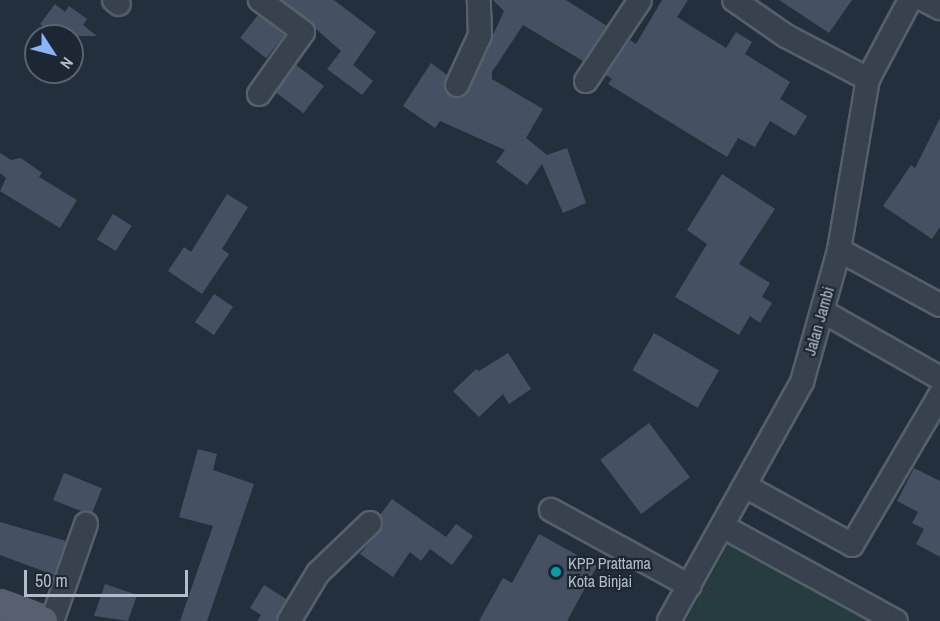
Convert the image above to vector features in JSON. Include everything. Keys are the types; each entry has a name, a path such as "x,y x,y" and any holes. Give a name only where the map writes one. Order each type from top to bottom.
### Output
{"main road":[{"path":"0,605 43,621"}],"street":[{"path":"259,94 303,32 260,0"},
{"path":"457,85 480,35 479,0"},
{"path":"586,81 640,0"},
{"path":"734,0 786,36 868,79"},
{"name":"Jalan Jambi","path":"669,621 747,487 801,382 839,250 868,79 910,0"},
{"path":"924,0 940,8"},
{"path":"839,250 940,305"},
{"path":"822,311 940,378"},
{"path":"747,487 852,544 940,394"},
{"path":"550,510 690,586"},
{"path":"289,621 318,573 370,523"},
{"path":"52,621 86,524"},
{"path":"724,527 897,621"}],"green space":[{"path":"731,539 878,621 686,621"}],"building":[{"path":"283,0 334,0 376,32 353,65 373,81 362,95 327,69 341,51"},
{"path":"493,0 566,0 607,26 583,61 523,25 492,72 492,79 543,109 526,138 547,155 567,148 586,203 563,213 542,164 527,185 496,162 505,150 440,121 435,128 403,106 431,63 447,75 446,93 458,98 465,96 504,11"},
{"path":"662,0 688,0 677,17 726,48 736,32 752,42 745,54 790,82 780,99 807,116 795,136 770,121 755,147 738,138 727,157 608,84 612,79 606,75 630,40 636,44"},
{"path":"779,0 852,0 829,33"},
{"path":"55,4 65,12 69,6 87,19 84,24 40,24"},
{"path":"258,15 284,35 266,58 240,38"},
{"path":"84,26 97,36 84,36"},
{"path":"296,65 324,86 303,113 276,92"},
{"path":"940,118 940,227 932,239 883,206 911,165 915,168"},
{"path":"0,153 11,160 21,158 42,173 39,177 77,200 60,228 0,191 6,178 0,173"},
{"path":"722,174 775,209 739,264 770,283 762,297 772,303 760,323 750,316 739,335 675,297 707,244 687,230"},
{"path":"227,194 248,207 222,249 229,254 202,294 168,271 184,247 191,252"},
{"path":"113,214 132,226 116,251 97,239"},
{"path":"214,294 233,307 214,335 195,322"},
{"path":"654,333 719,370 697,408 632,370"},
{"path":"508,353 531,389 509,404 503,394 479,417 453,391 476,369 479,371"},
{"path":"649,423 690,477 641,514 600,460"},
{"path":"198,449 217,454 213,470 254,484 207,621 180,621 213,526 179,517"},
{"path":"914,468 940,481 940,557 916,544 924,529 912,523 918,512 897,501"},
{"path":"64,473 102,488 91,515 53,500"},
{"path":"392,499 446,537 456,524 473,536 452,565 430,549 421,561 410,552 393,577 360,554 383,527 380,515"},
{"path":"0,522 66,541 54,575 0,555"},
{"name":"KPP Prattama Kota Binjai","path":"539,534 597,566 567,621 479,621 503,578 512,583"},
{"path":"105,584 137,595 128,621 94,616"},
{"path":"264,585 286,599 276,621 257,621 261,615 250,608"}],"place":[{"name":"KPP Prattama Kota Binjai","path":"556,572"}]}
